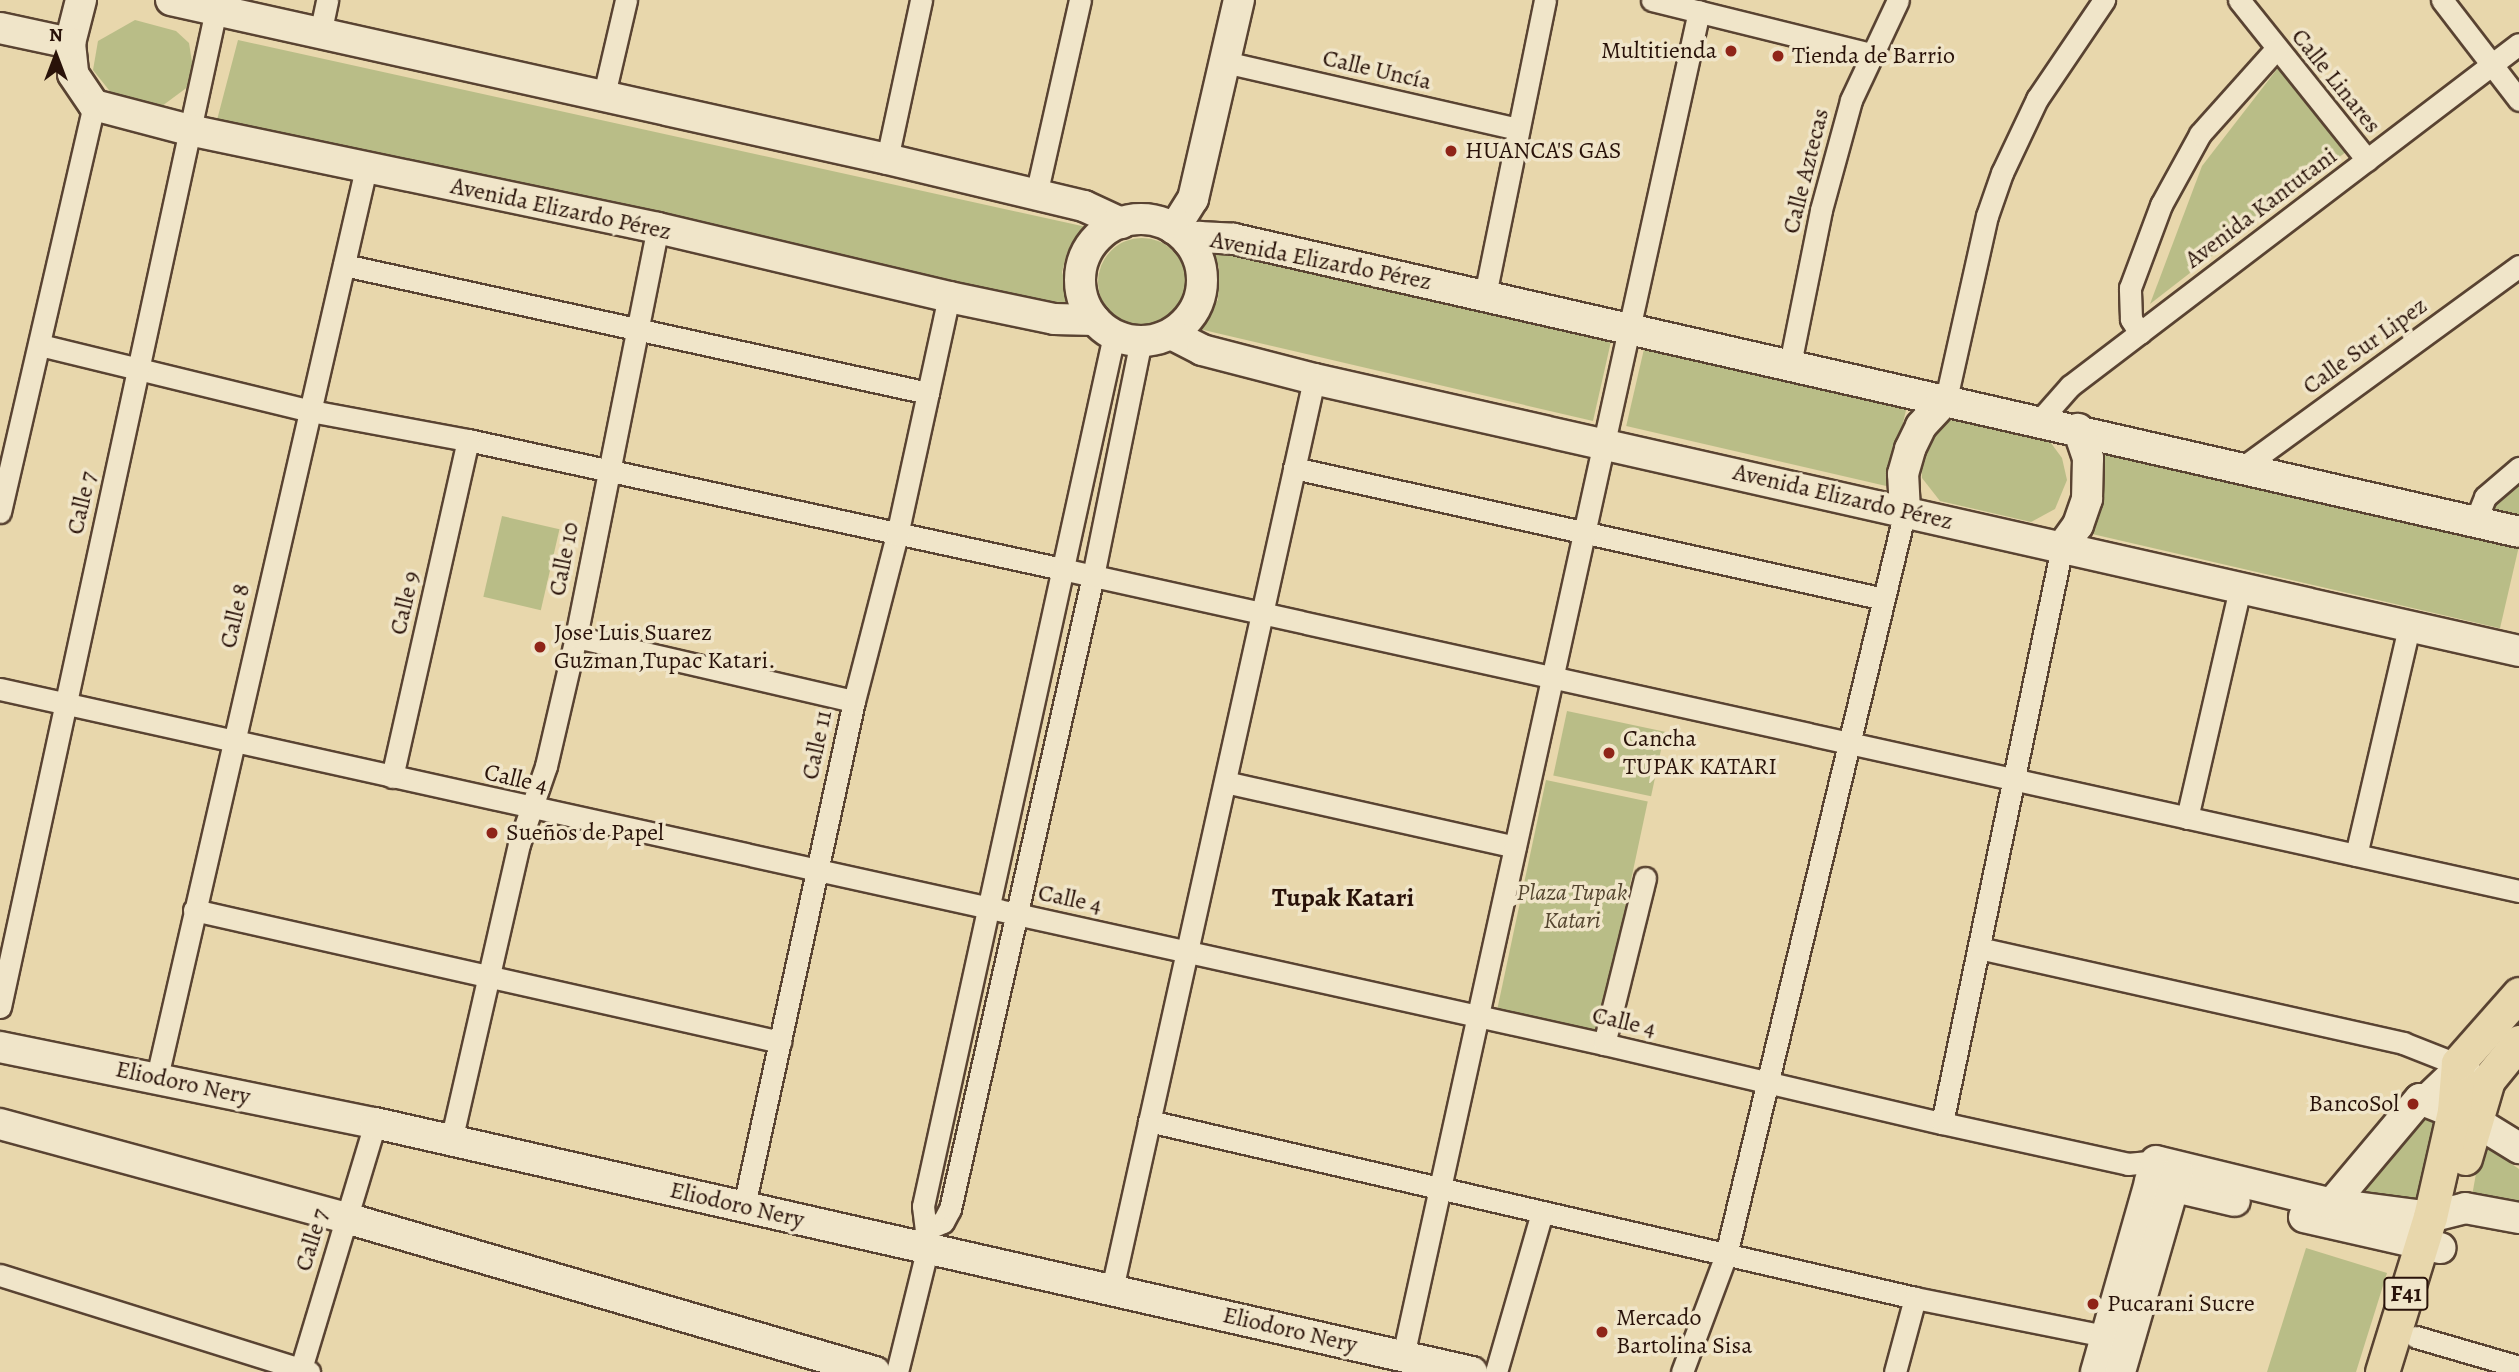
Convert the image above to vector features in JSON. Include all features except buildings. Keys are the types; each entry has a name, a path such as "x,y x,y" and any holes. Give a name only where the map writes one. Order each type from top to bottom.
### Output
{"main road":[{"path":"81,0 70,43 73,74 94,105"},
{"path":"170,0 603,99 887,159 1084,206 1121,223"},
{"path":"1181,235 1193,199 1239,0"},
{"path":"13,31 70,43"},
{"name":"Avenida Elizardo Pérez","path":"94,105 189,130 657,228 949,297 1116,332"},
{"path":"1143,219 1181,235 1202,274 1200,297 1189,318 1171,334 1116,332 1080,288 1082,265 1093,243 1121,223 1143,219"},
{"name":"Avenida Elizardo Pérez","path":"1181,235 1234,240 1485,295 1946,398 2519,532"},
{"name":"Avenida Elizardo Pérez","path":"1171,334 1202,350 1314,379 2519,651"},
{"path":"1905,511 1903,474 1910,449 1921,426 1946,398"},
{"path":"2062,547 2078,525 2087,499 2088,458 2078,429"},
{"path":"2458,1063 2519,994"},
{"name":"F41","path":"2406,1372 2416,1337 2436,1229 2465,1116 2488,1080 2519,1042"},
{"name":"Eliodoro Nery","path":"0,1047 375,1123 744,1206 928,1238 1112,1289 1472,1372"},
{"name":"F41","path":"2458,1063 2465,1116"},
{"path":"2325,1212 2420,1099 2465,1116 2519,1148"},
{"path":"0,1124 346,1218 875,1372"},
{"path":"2158,1172 2325,1212 2436,1229 2519,1218"},
{"path":"2096,1372 2158,1172"},
{"path":"2120,1372 2158,1172"},
{"name":"F41","path":"2382,1372 2436,1229"}],"street":[{"path":"320,34 327,0"},
{"path":"603,99 626,0"},
{"path":"887,159 921,0"},
{"path":"1036,195 1080,0"},
{"path":"1485,295 1545,0"},
{"path":"1652,0 1871,54"},
{"name":"Calle Aztecas","path":"1790,364 1821,210 1851,100 1898,0"},
{"path":"1946,398 1987,216 2002,173 2037,99 2104,0"},
{"name":"Calle Linares","path":"2239,0 2367,160"},
{"path":"2442,0 2519,100"},
{"name":"Calle 7","path":"0,1007 63,705 140,368 216,10"},
{"path":"1403,1356 1699,11"},
{"name":"Avenida Kantutani","path":"2040,420 2070,386 2519,44"},
{"path":"2140,333 2131,319 2130,288 2161,205 2200,134 2276,49"},
{"name":"Calle Uncía","path":"1225,62 1517,129"},
{"path":"0,512 94,105"},
{"name":"Calle 8","path":"157,1077 366,168"},
{"name":"Calle 10","path":"451,1141 489,977 576,637 657,228"},
{"path":"344,265 928,393"},
{"name":"Calle Sur Lipez","path":"2242,468 2519,266"},
{"name":"Calle 11","path":"744,1206 854,701 897,535 949,297"},
{"path":"898,1372 928,1238 922,1218 923,1206 1116,332"},
{"path":"928,1238 943,1222 950,1209 1093,576 1116,332"},
{"path":"40,345 311,411 468,440 1062,569 2519,891"},
{"path":"1112,1289 1314,379"},
{"name":"Calle 9","path":"392,777 468,440"},
{"path":"1294,468 1584,530 1884,599"},
{"path":"2476,522 2485,497 2519,468"},
{"path":"1682,1372 1726,1255 1905,511"},
{"path":"1942,1123 2062,547"},
{"path":"2187,818 2240,588"},
{"path":"2356,855 2409,627"},
{"path":"576,637 854,701"},
{"name":"Calle 4","path":"0,689 531,809 1604,1044 2158,1172"},
{"path":"1225,782 1515,847"},
{"path":"1604,1044 1645,878"},
{"path":"194,910 780,1042"},
{"path":"1979,947 2403,1043 2458,1063 2488,1080"},
{"path":"2420,1099 2458,1063"},
{"path":"1149,1121 1915,1298 2106,1336"},
{"name":"Calle 7","path":"304,1371 375,1123"},
{"path":"1496,1372 1542,1213"},
{"path":"0,1275 304,1371"},
{"path":"1895,1372 1915,1298"},
{"path":"2416,1337 2519,1367"}],"green space":[{"path":"135,20 176,31 189,43 194,75 189,86 158,109 116,99 93,70 98,41"},
{"path":"238,40 1091,228 1067,253 1062,272 1074,311 217,120"},
{"path":"2281,64 2351,148 2150,304 2202,166"},
{"path":"1142,238 1167,245 1179,257 1186,282 1179,307 1167,319 1142,326 1117,319 1105,307 1098,282 1105,257 1117,245"},
{"path":"1211,248 1612,337 1593,421 1195,328 1218,300 1219,268"},
{"path":"1644,349 1906,410 1888,486 1626,426"},
{"path":"1960,417 2048,439 2062,458 2067,480 2055,509 2031,522 1940,501 1922,478 1921,463 1940,425"},
{"path":"2097,449 2519,546 2500,628 2078,531"},
{"path":"2519,482 2519,519 2492,513 2490,504"},
{"path":"502,516 559,529 541,610 483,597"},
{"name":"Cancha TUPAK KATARI","path":"1567,711 1665,732 1651,796 1553,776"},
{"name":"Plaza Tupak Katari","path":"1546,780 1648,802 1598,1033 1497,1012"},
{"path":"2419,1114 2436,1116 2419,1202 2355,1193"},
{"path":"2487,1147 2519,1169 2519,1207 2472,1196 2480,1151"},
{"path":"2306,1248 2387,1273 2356,1372 2267,1372"}],"place":[{"name":"Multitienda","path":"1731,51"},
{"name":"Tienda de Barrio","path":"1778,56"},
{"name":"HUANCA'S GAS","path":"1451,151"},
{"name":"Jose Luis Suarez Guzman,Tupac Katari.","path":"540,647"},
{"name":"Cancha TUPAK KATARI","path":"1609,753"},
{"name":"Sueños de Papel","path":"492,833"},
{"name":"BancoSol","path":"2413,1104"},
{"name":"Pucarani Sucre","path":"2093,1304"},
{"name":"Mercado Bartolina Sisa","path":"1602,1332"}],"district":[{"name":"Tupak Katari","path":"1343,898"}]}
